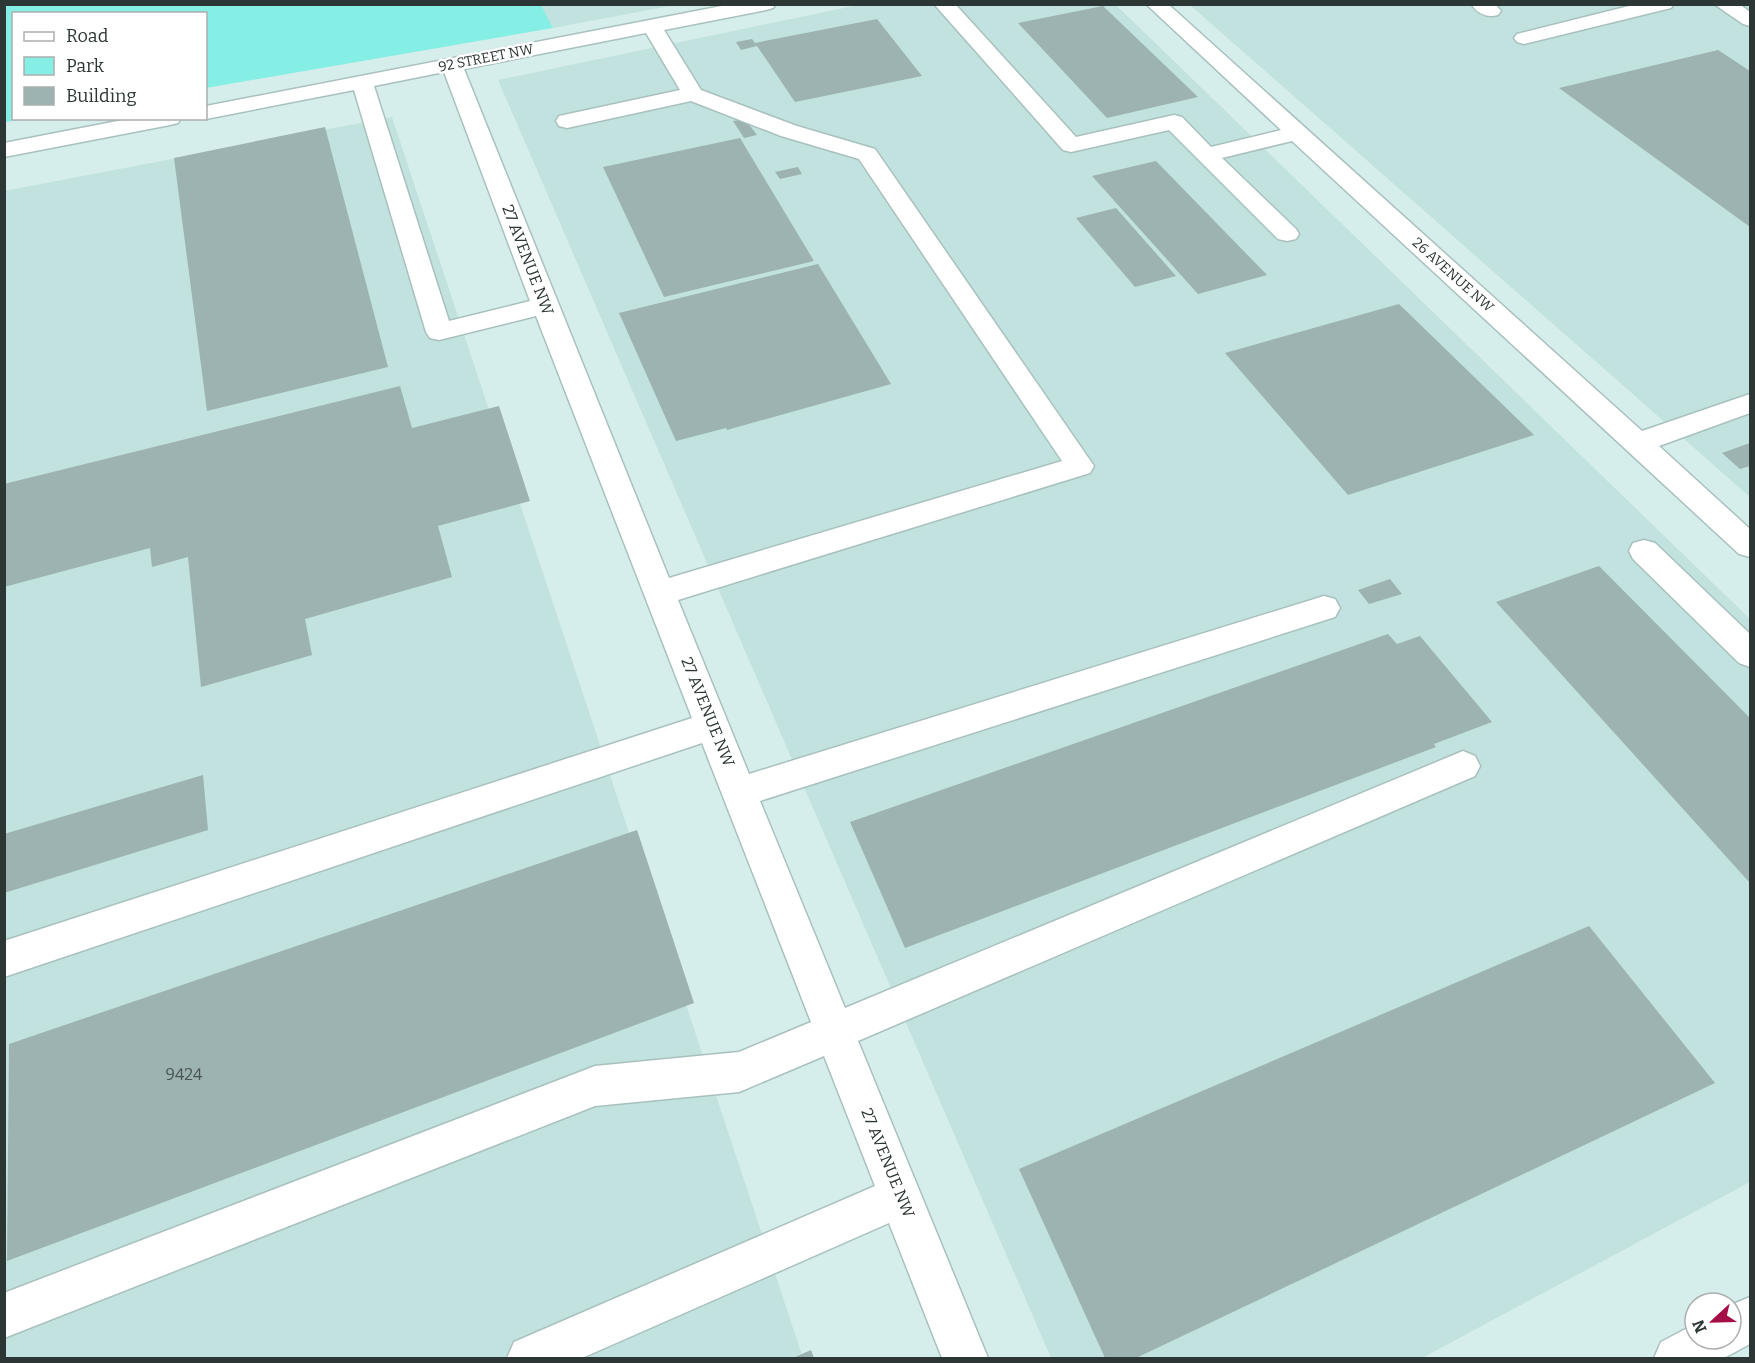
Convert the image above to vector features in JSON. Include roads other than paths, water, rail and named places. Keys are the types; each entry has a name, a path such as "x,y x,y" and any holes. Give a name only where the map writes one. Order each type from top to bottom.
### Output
{"street":[{"name":"92 STREET NW","path":"207,112 766,4"},
{"path":"944,4 1071,145 1174,122 1287,234"},
{"name":"26 AVENUE NW","path":"1156,4 1750,546"},
{"path":"1524,38 1664,4"},
{"path":"1724,4 1750,20"},
{"path":"652,27 693,94"},
{"name":"27 AVENUE NW","path":"452,64 545,306 965,1359"},
{"path":"362,82 439,332 545,306"},
{"path":"567,121 693,94 789,130 867,154 1080,466 660,593"},
{"path":"4,150 160,120"},
{"path":"1206,155 1296,133"},
{"path":"1638,443 1750,404"},
{"path":"1644,551 1750,654"},
{"path":"740,792 1324,608"},
{"path":"4,959 713,725"},
{"path":"4,1316 595,1086 739,1072 1463,766"},
{"path":"530,1359 901,1196"},
{"path":"1677,1359 1692,1351"}]}
